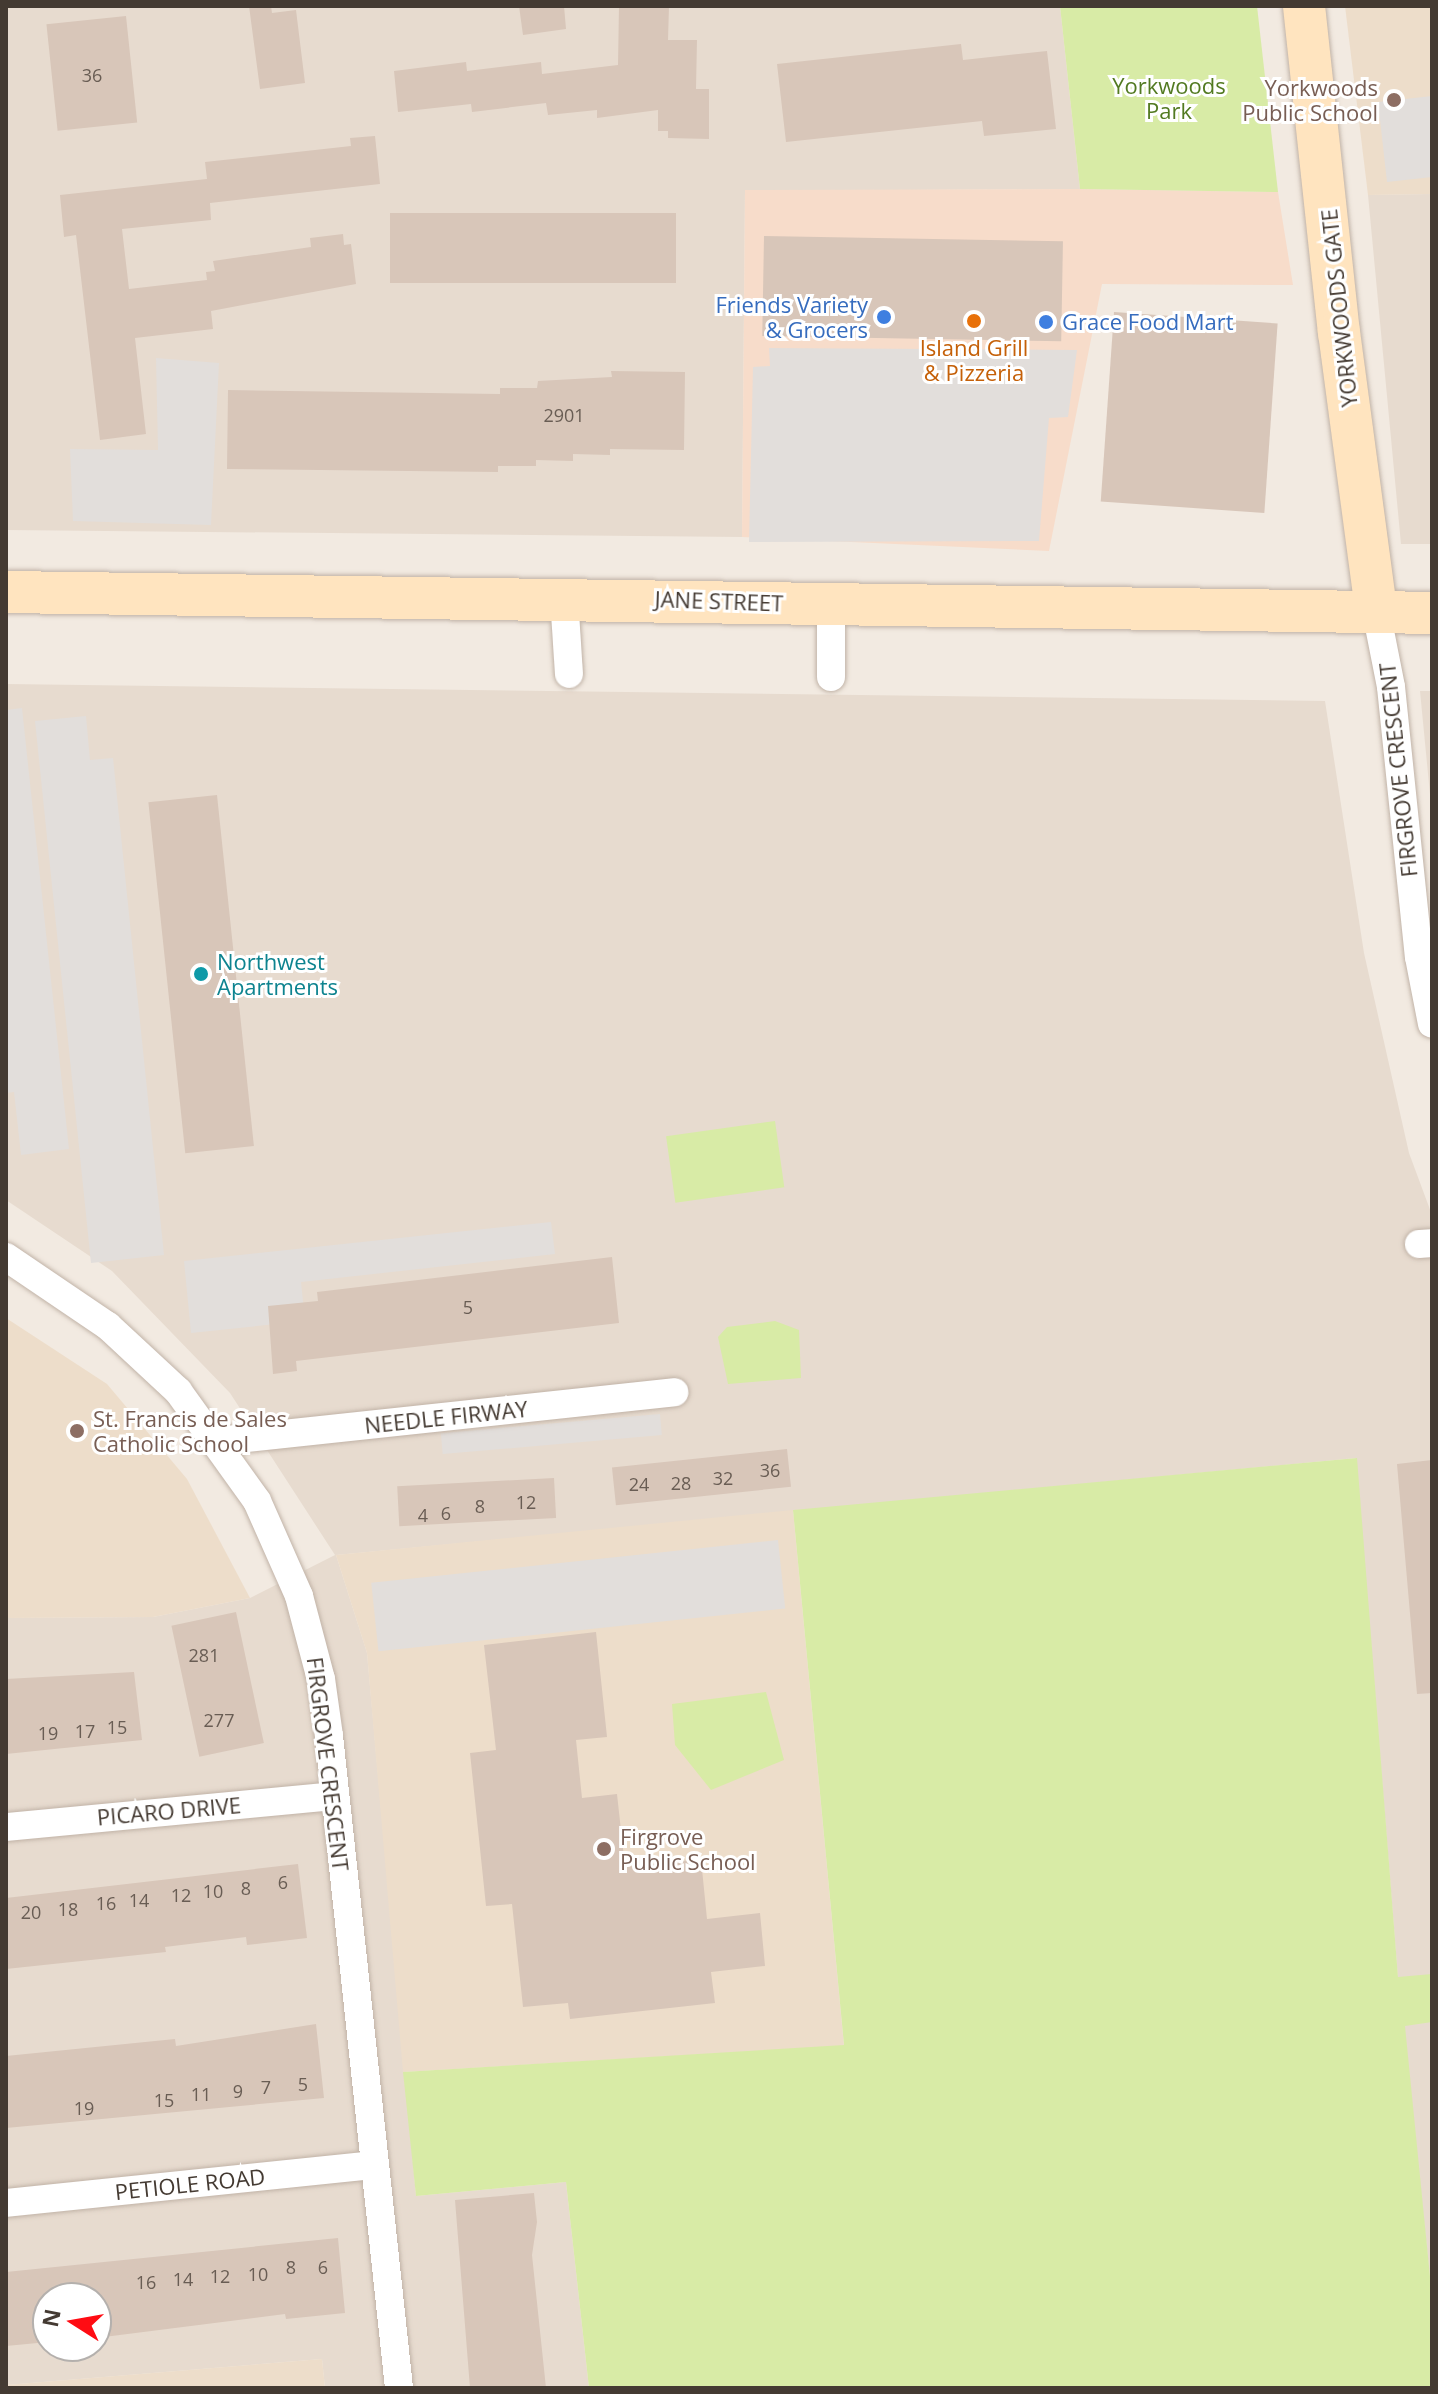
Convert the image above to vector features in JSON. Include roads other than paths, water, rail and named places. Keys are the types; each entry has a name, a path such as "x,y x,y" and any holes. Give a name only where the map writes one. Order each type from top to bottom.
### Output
{"main road":[{"name":"YORKWOODS GATE","path":"1304,6 1339,332 1376,611"},
{"name":"JANE STREET","path":"6,592 564,597 1432,613"}],"street":[{"path":"564,597 569,674"},
{"path":"831,604 831,677"},
{"name":"FIRGROVE CRESCENT","path":"1376,611 1391,687 1419,957 1432,1024"},
{"name":"FIRGROVE CRESCENT","path":"6,1257 118,1334 178,1391 218,1441 257,1501 299,1596 321,1679 399,2388"},
{"name":"NEEDLE FIRWAY","path":"218,1441 674,1392"},
{"name":"PICARO DRIVE","path":"6,1827 333,1796"},
{"name":"PETIOLE ROAD","path":"6,2203 373,2165"}],"place":[{"name":"Yorkwoods Public School","path":"1394,100"},
{"name":"Friends Variety & Grocers","path":"884,317"},
{"name":"Island Grill & Pizzeria","path":"974,321"},
{"name":"Grace Food Mart","path":"1046,322"},
{"name":"Northwest Apartments","path":"201,974"},
{"name":"St. Francis de Sales Catholic School","path":"77,1431"},
{"name":"Firgrove Public School","path":"604,1849"}],"park label":[{"name":"Yorkwoods Park","path":"1169,98"}]}
